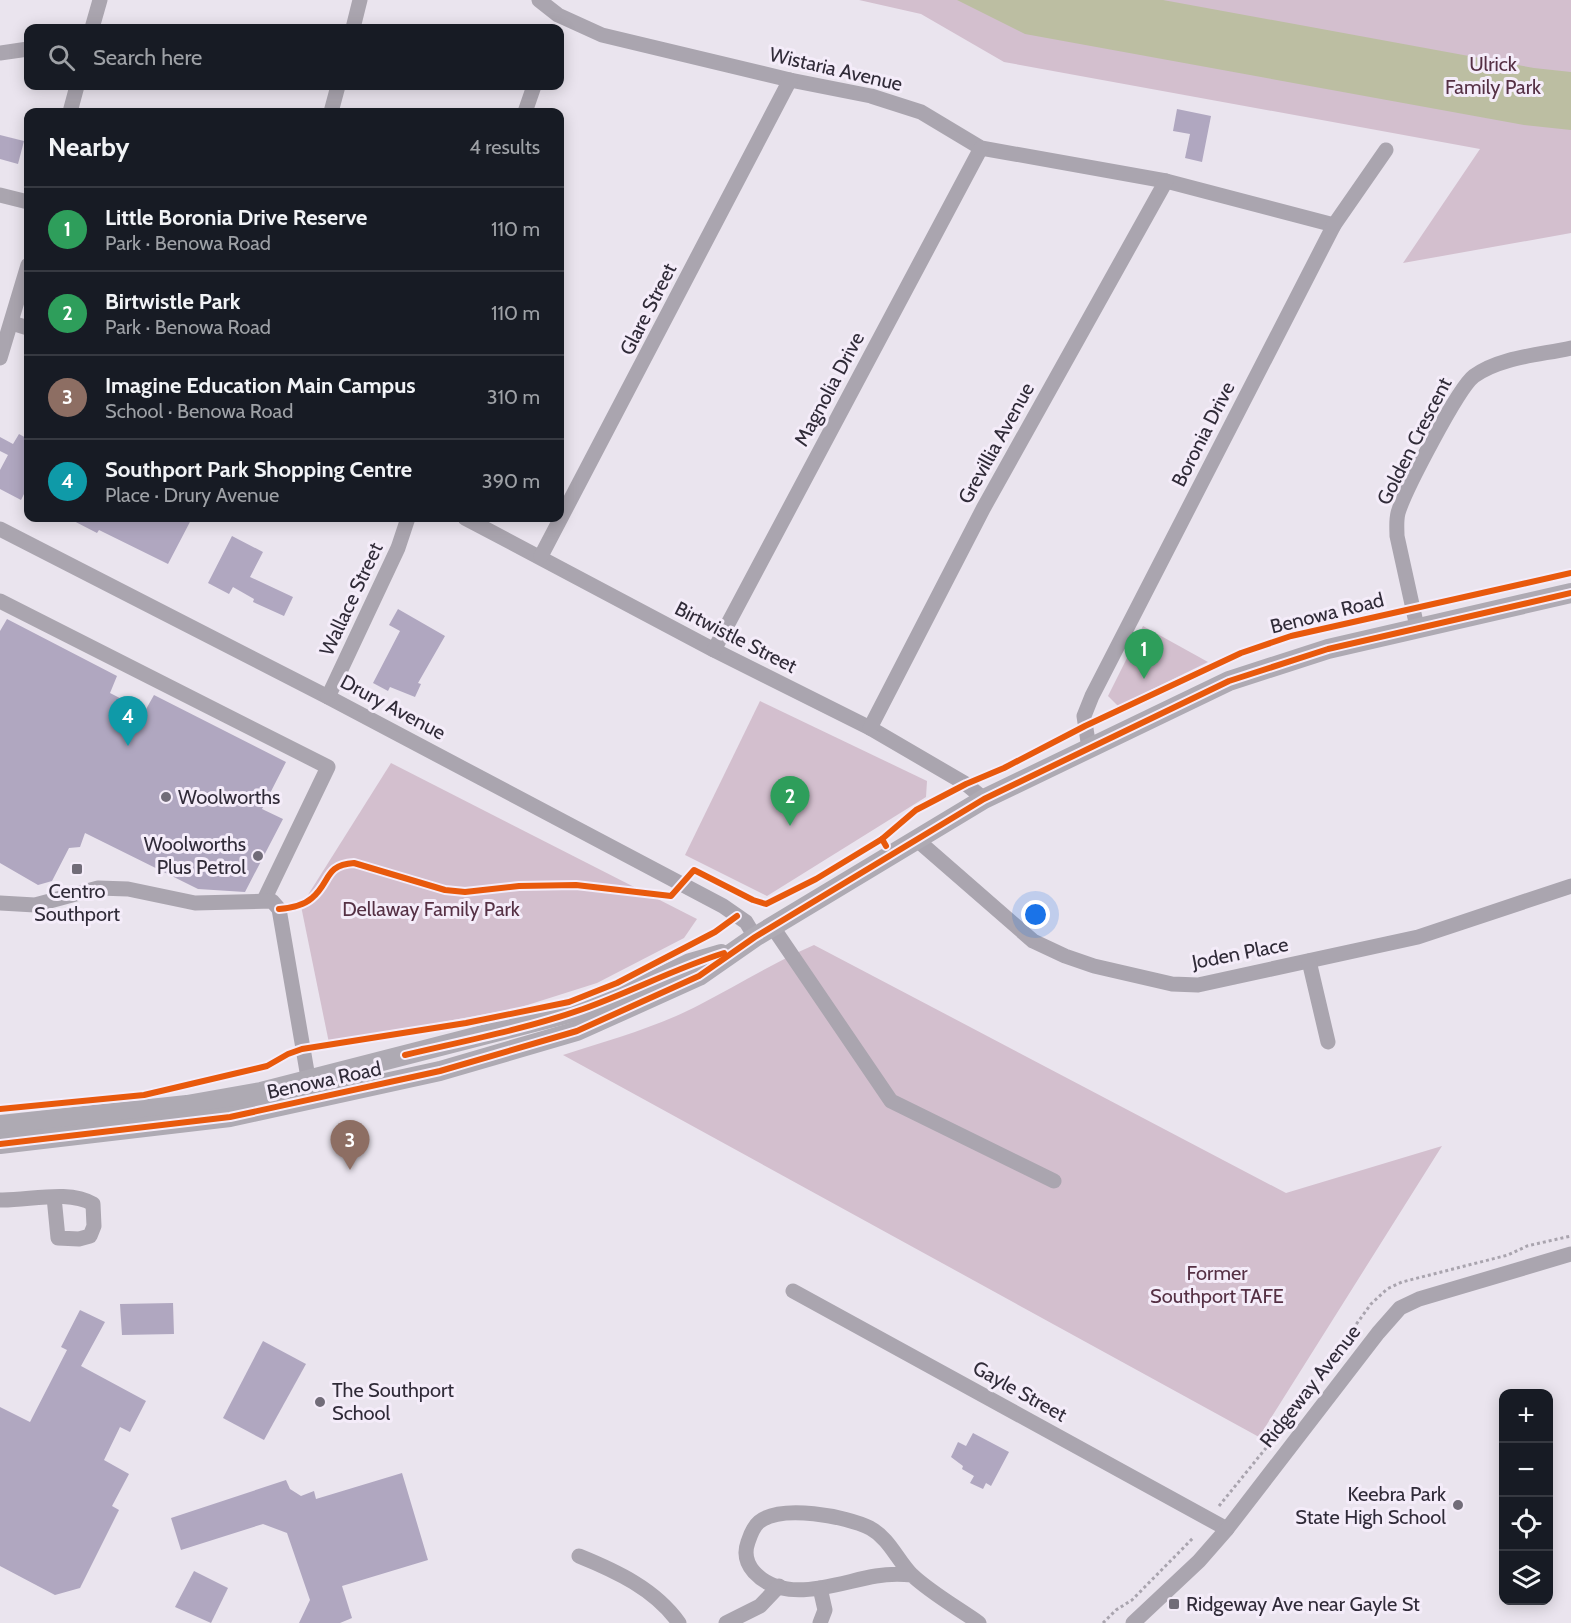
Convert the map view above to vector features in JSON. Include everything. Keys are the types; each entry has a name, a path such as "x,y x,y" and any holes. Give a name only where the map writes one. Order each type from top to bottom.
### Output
{"main road":[{"name":"Benowa Road","path":"0,1144 196,1123 313,1100 440,1071 577,1031 699,976 755,937 984,799 1257,670 1417,627 1571,593"},
{"name":"Benowa Road","path":"0,1125 187,1105 307,1080 581,1010 636,989 690,963 738,949"}],"street":[{"path":"93,24 100,0"},
{"path":"354,24 360,0"},
{"name":"Wistaria Avenue","path":"539,0 556,22"},
{"name":"Wistaria Avenue","path":"564,24 790,80 871,96 921,112 981,148 1166,181 1335,225"},
{"path":"0,53 24,50"},
{"name":"Glare Street","path":"564,512 790,80"},
{"path":"71,108 76,90"},
{"path":"332,108 337,90"},
{"path":"526,108 533,90"},
{"name":"Magnolia Drive","path":"714,650 981,148"},
{"name":"Boronia Drive","path":"1089,748 1084,716 1090,702 1335,225 1386,150"},
{"name":"Grevillia Avenue","path":"870,728 983,509 1166,181"},
{"path":"0,195 24,201"},
{"path":"0,358 24,280"},
{"path":"12,323 24,327"},
{"name":"Golden Crescent","path":"1417,627 1396,536 1396,521 1403,501 1459,392 1473,376 1498,364 1571,348"},
{"name":"Wallace Street","path":"328,697 398,548 407,522"},
{"name":"Birtwistle Street","path":"473,522 541,556 714,650 870,728 966,784 984,799"},
{"name":"Glare Street","path":"541,556 559,522"},
{"name":"Drury Avenue","path":"0,529 328,697 723,906 746,922 755,937"},
{"path":"0,602 328,767 264,900"},
{"name":"Joden Place","path":"916,839 1033,941 1074,960 1172,984 1198,985 1418,937 1571,886"},
{"path":"0,903 35,905 98,888 128,889 195,903 272,901 279,909 307,1080 313,1100"},
{"path":"772,927 891,1101 1054,1181"},
{"path":"1309,961 1328,1042"},
{"path":"0,1200 54,1197"},
{"name":"Ridgeway Avenue","path":"1133,1623 1199,1561 1227,1529 1378,1333 1400,1308 1419,1299 1571,1254"},
{"name":"Gayle Street","path":"793,1291 1227,1529"},
{"path":"912,1575 876,1576 820,1588 779,1586 759,1577 751,1569 745,1552 759,1522 778,1515 819,1514 869,1528 884,1538 912,1575 979,1623"},
{"path":"579,1556 632,1580 662,1604 679,1623"},
{"path":"726,1623 760,1606 779,1586"},
{"path":"820,1588 825,1610 820,1623"}],"path":[{"path":"1103,1623 1116,1610 1132,1600 1194,1537"}],"green space":[{"name":"Ulrick Family Park","path":"859,0 1571,0 1571,233 1403,263 1480,149 1004,62 921,14"},
{"path":"1143,626 1208,662 1118,706 1108,696"},
{"path":"760,701 927,781 926,797 767,896 685,855"},
{"name":"Dellaway Family Park","path":"391,763 697,919 684,938 597,983 518,1008 329,1043 301,906"},
{"name":"Former Southport TAFE","path":"814,945 1286,1193 1442,1146 1259,1437 563,1055 668,1020"}],"shaded area":[{"path":"957,0 1163,0 1534,68 1571,72 1571,130 1524,125 1025,34"}],"building":[{"path":"1177,109 1211,116 1202,162 1185,158 1190,134 1173,131"},
{"path":"0,135 24,141 18,164 0,159"},
{"path":"19,434 24,437 24,494 21,500 0,489 0,470 8,455 0,451 0,437 13,444"},
{"path":"76,522 190,522 168,564 99,530 97,533"},
{"path":"232,536 263,552 250,577 293,597 284,616 253,602 254,599 233,587 229,594 208,583"},
{"path":"398,609 445,636 418,683 421,684 415,697 390,687 388,691 373,683 400,631 389,625"},
{"path":"7,619 117,676 110,693 145,711 154,695 286,762 262,809 283,819 245,892 198,889 85,833 80,847 69,848 52,881 38,885 0,863 0,631"},
{"path":"173,1303 174,1334 122,1335 120,1304"},
{"path":"80,1310 105,1322 81,1366 146,1401 130,1432 120,1427 104,1460 129,1474 112,1506 119,1510 80,1588 55,1595 0,1566 0,1407 30,1422 67,1350 61,1347"},
{"path":"263,1341 306,1364 264,1440 223,1418"},
{"path":"973,1433 1009,1452 991,1486 986,1483 983,1489 970,1483 974,1476 962,1469 963,1466 951,1457 958,1442 966,1446"},
{"path":"402,1473 428,1560 342,1586 352,1618 340,1623 299,1623 310,1600 287,1533 263,1524 181,1550 171,1518 286,1480 290,1489 301,1496 314,1491 316,1499"},
{"path":"194,1571 228,1588 211,1623 175,1607"}],"cycle path":[{"path":"882,839 916,810 966,784 1004,768 1085,726 1241,653 1291,636 1571,573"},
{"path":"0,1144 230,1117 440,1071 577,1031 699,976 755,937 984,799 1229,681 1328,649 1571,593"},
{"path":"279,909 305,903 318,892 337,867 354,863 445,890 465,892 519,886 576,885 671,896 694,870 753,900 766,904 816,879 882,839 886,846"},
{"path":"0,1109 144,1095 267,1066 302,1049 466,1023 569,1002 617,983 715,932 737,916"},
{"path":"405,1055 561,1016 724,953"}],"place":[{"name":"Little Boronia Drive Reserve","path":"1144,679"},
{"name":"Southport Park Shopping Centre","path":"128,746"},
{"name":"Woolworths","path":"166,797"},
{"name":"Birtwistle Park","path":"790,826"},
{"name":"Woolworths Plus Petrol","path":"258,856"},
{"name":"Centro Southport","path":"77,869"},
{"name":"Imagine Education Main Campus","path":"350,1170"},
{"name":"The Southport School","path":"320,1402"},
{"name":"Keebra Park State High School","path":"1458,1505"},
{"name":"Ridgeway Ave near Gayle St","path":"1174,1604"}]}
